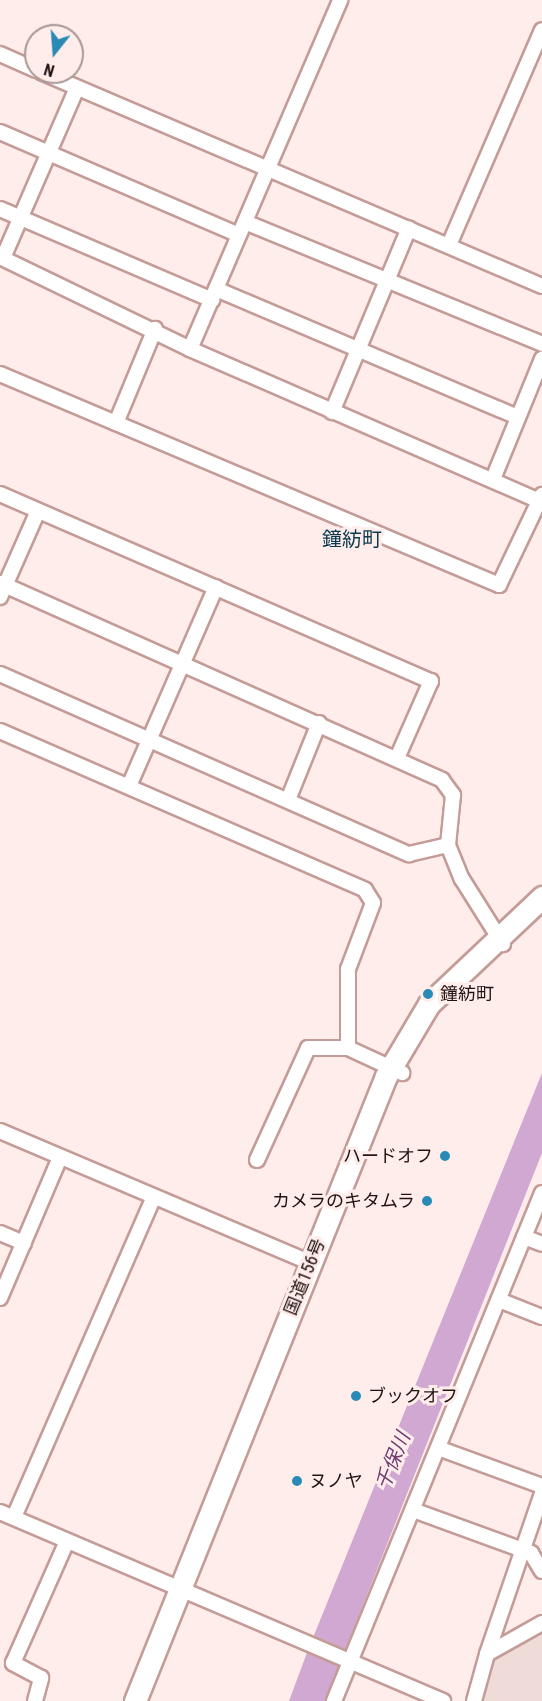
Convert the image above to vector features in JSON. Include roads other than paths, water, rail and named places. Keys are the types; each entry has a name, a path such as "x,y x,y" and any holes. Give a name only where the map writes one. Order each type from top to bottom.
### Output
{"highway":[{"name":"国道156号","path":"148,1701 186,1590 311,1263 396,1070 429,1004 501,939 542,897"},
{"name":"国道156号","path":"501,939 542,912"},
{"name":"国道156号","path":"135,1701 186,1590 396,1070"}],"street":[{"path":"190,349 340,0"},
{"path":"449,246 542,30"},
{"path":"0,54 24,65"},
{"path":"68,84 542,286"},
{"path":"0,374 499,585 541,498 332,412 190,349 155,329 1,258 77,88"},
{"path":"0,132 239,235"},
{"path":"0,209 214,295 359,348 519,417"},
{"path":"245,222 542,344"},
{"path":"332,412 409,228"},
{"path":"117,423 155,329"},
{"path":"493,479 542,359"},
{"path":"0,494 431,681 397,758"},
{"path":"38,511 2,588 181,662 442,780 453,795 448,845 462,879 501,939"},
{"path":"129,786 181,662 216,587"},
{"path":"0,674 409,854 448,845"},
{"path":"288,800 319,723"},
{"path":"0,731 365,890 373,903 348,969 348,1048"},
{"path":"257,1160 308,1048 348,1048 396,1070"},
{"path":"0,1131 311,1263"},
{"path":"0,1298 60,1157"},
{"path":"334,1701 346,1663 413,1510 542,1193"},
{"path":"14,1518 154,1197"},
{"path":"0,1233 24,1243"},
{"path":"524,1237 542,1244"},
{"path":"499,1300 542,1317"},
{"path":"438,1448 542,1486"},
{"path":"474,1701 487,1654 542,1493"},
{"path":"413,1510 531,1553 542,1571"},
{"path":"0,1512 186,1590 305,1646 443,1701"},
{"path":"13,1664 67,1541"},
{"path":"487,1654 542,1623"},
{"path":"0,1658 41,1678 35,1701"}],"water":[{"name":"千保川","path":"542,1073 542,1153 342,1658 310,1645"},
{"path":"308,1650 340,1664 325,1701 289,1701"}],"place":[{"name":"鐘紡町","path":"428,994"},
{"name":"ハードオフ","path":"445,1156"},
{"name":"カメラのキタムラ","path":"427,1201"},
{"name":"ブックオフ","path":"356,1396"},
{"name":"ヌノヤ","path":"297,1481"}],"district":[{"name":"鐘紡町","path":"352,539"}]}
